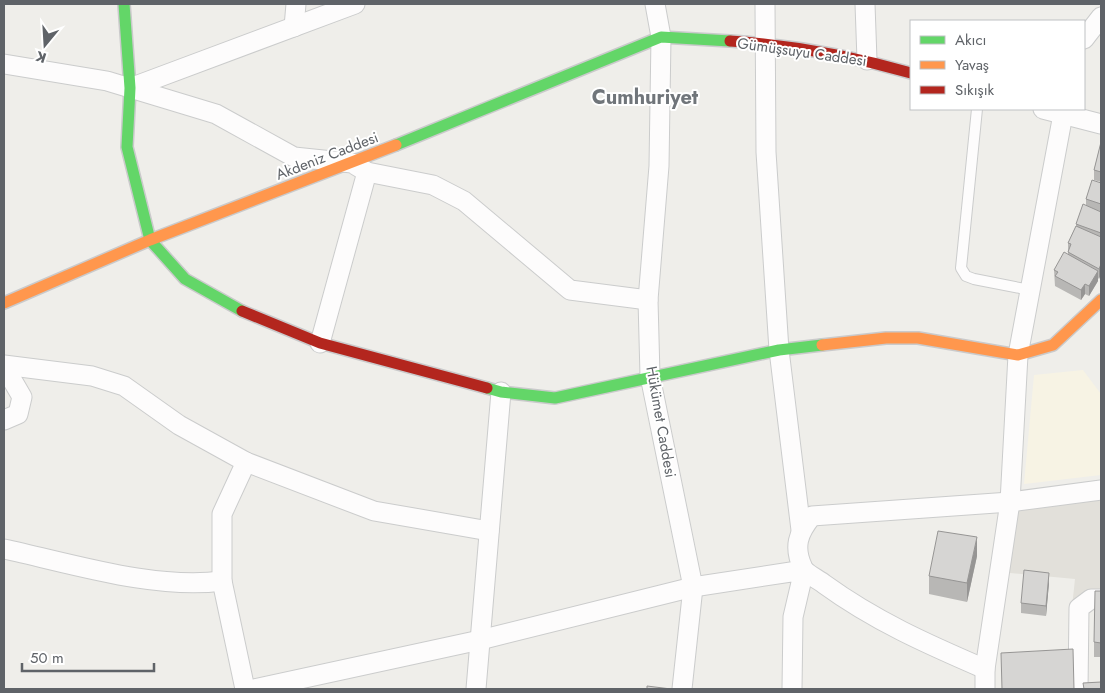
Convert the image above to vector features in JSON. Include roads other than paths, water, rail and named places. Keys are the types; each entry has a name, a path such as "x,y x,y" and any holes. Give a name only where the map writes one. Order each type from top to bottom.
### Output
{"street":[{"path":"124,4 130,88 127,147 150,240 185,279 231,306 320,342 501,392 555,398 650,376 779,350 886,338 918,338 1018,356 1053,345 1101,300"},
{"path":"294,27 296,4"},
{"path":"130,88 355,4"},
{"name":"Hükümet Caddesi","path":"655,4 661,37 659,166 648,300 650,376 693,587 682,689"},
{"path":"765,4 766,152 779,350 801,530"},
{"path":"865,4 867,60"},
{"path":"1090,37 1101,17"},
{"name":"Gümüşsuyu Caddesi","path":"661,37 765,43 867,60 910,73"},
{"name":"Akdeniz Caddesi","path":"4,304 150,240 360,168 661,37"},
{"path":"4,64 64,73 130,88 216,114 294,157 360,168 433,185 464,201 570,290 648,300"},
{"path":"1049,110 1063,112 1101,124"},
{"path":"985,689 984,669 1010,502 1018,356 1063,112"},
{"path":"320,342 360,168"},
{"path":"4,366 92,376 124,386 179,425 246,462 374,511 489,531"},
{"path":"4,366 22,397 18,414 4,420"},
{"path":"476,689 501,392"},
{"path":"245,689 222,582 222,514 246,462"},
{"path":"792,689 792,617 804,570 796,546 801,530 812,516 1010,502 1101,490"},
{"path":"4,549 125,575 201,584 222,582"},
{"path":"254,689 480,640 693,587 804,570 860,610 932,647 984,669"},
{"path":"1078,689 1080,608 1091,599 1101,599"}],"lane":[{"path":"977,110 962,268 966,276 974,279 1030,290"}],"district":[{"name":"Cumhuriyet","path":"645,97"}]}
